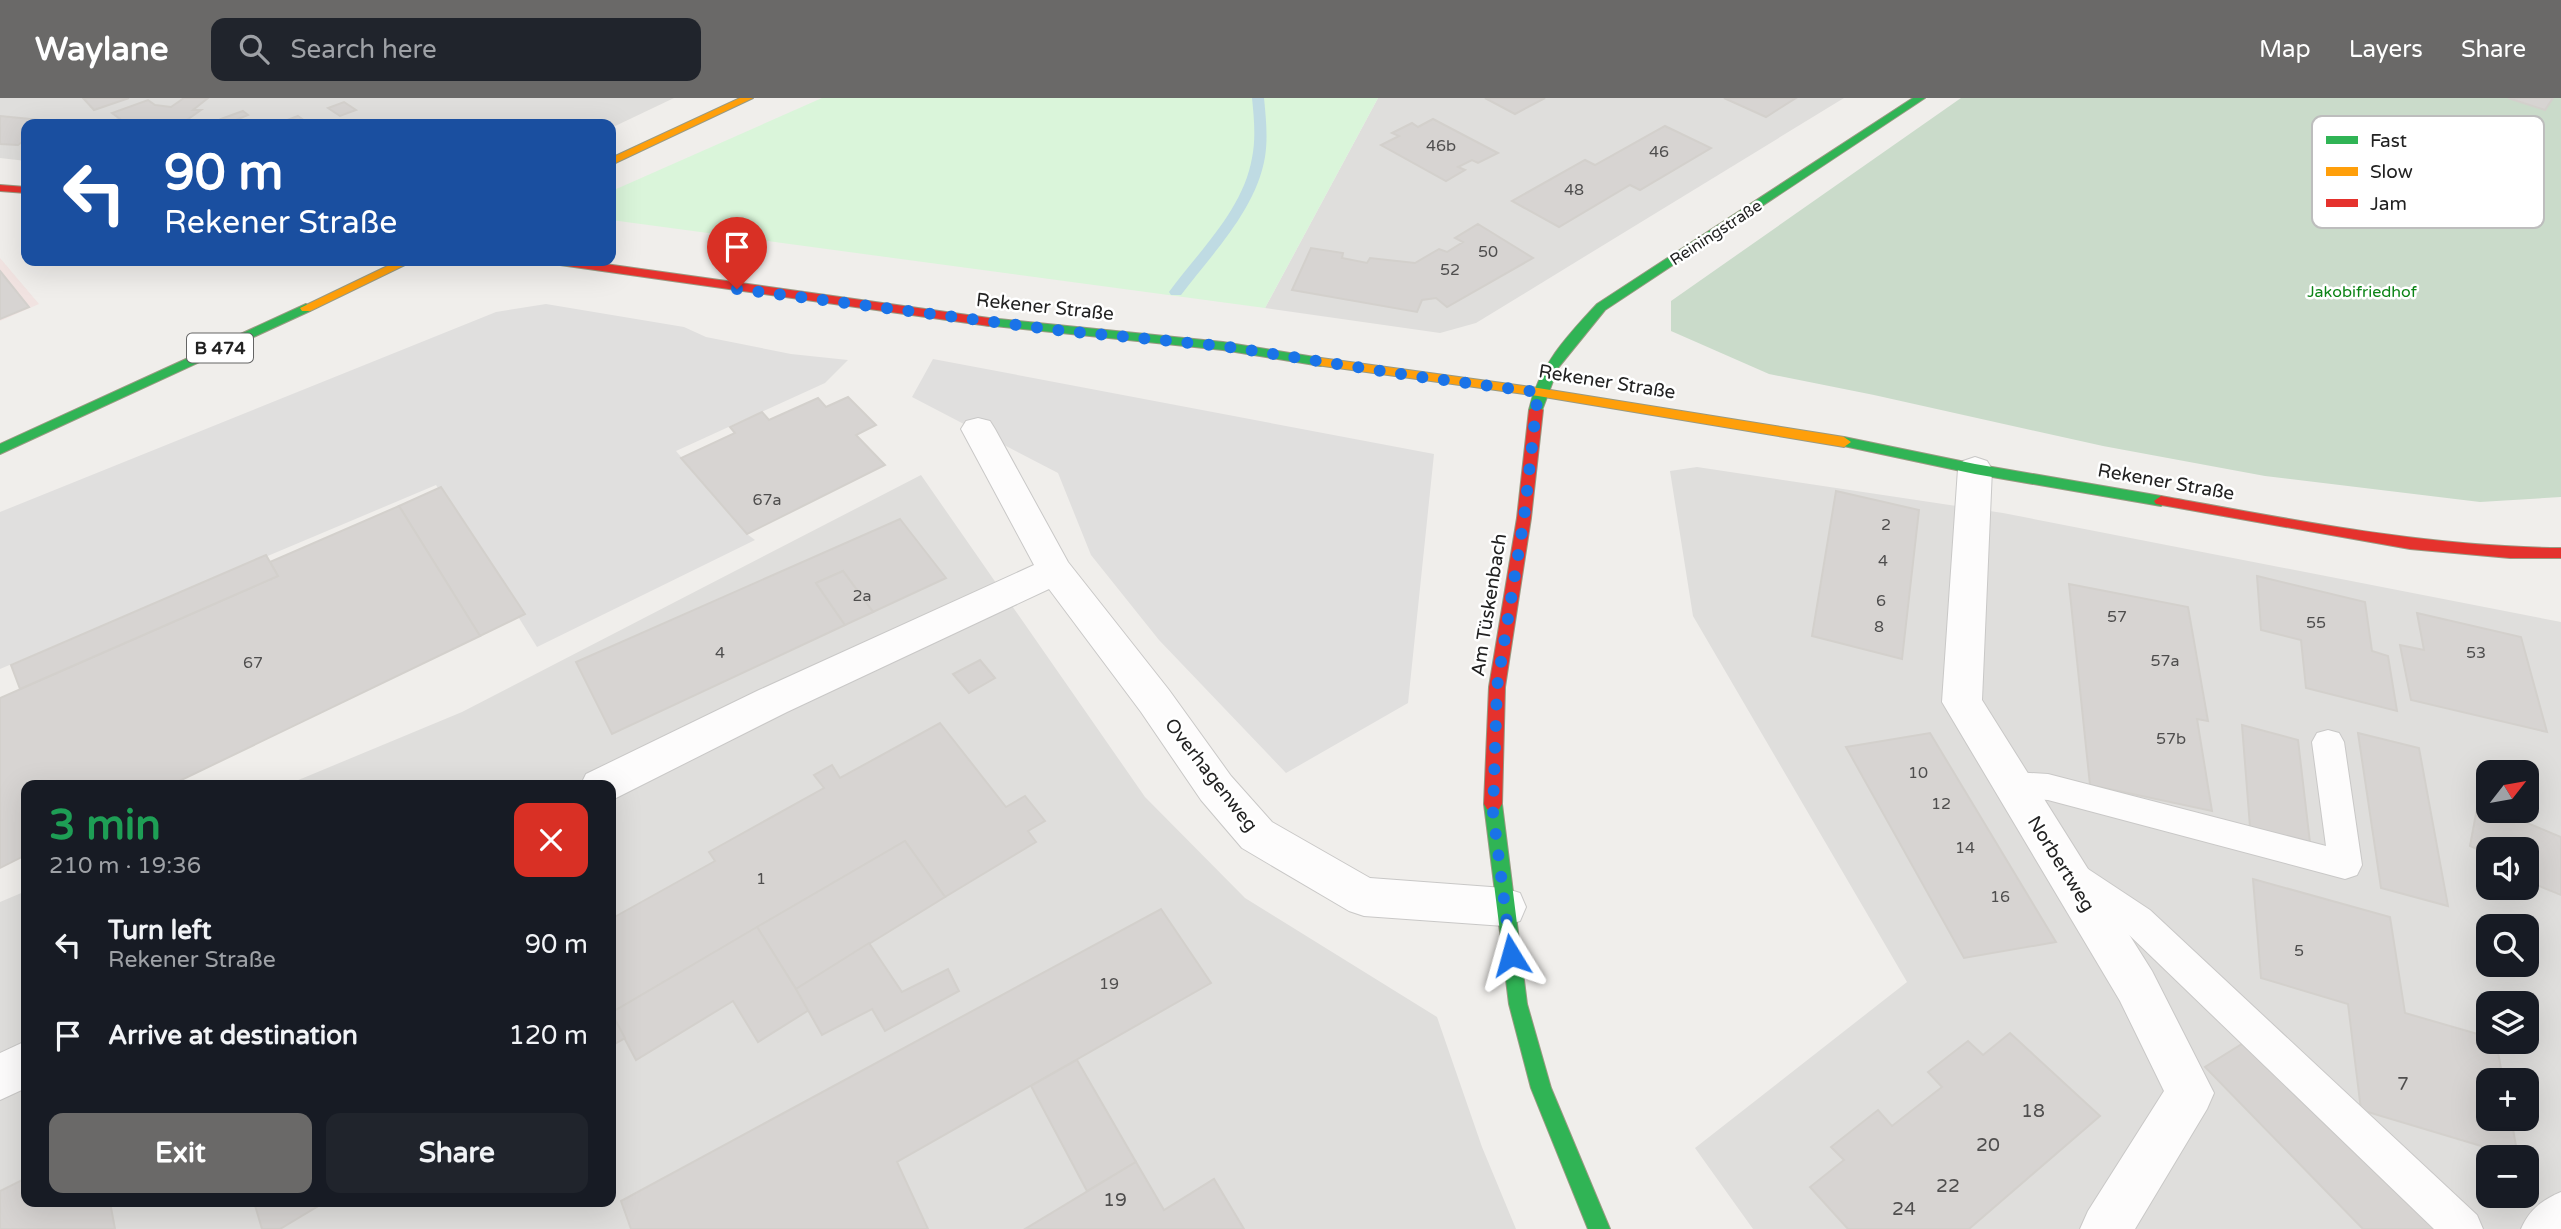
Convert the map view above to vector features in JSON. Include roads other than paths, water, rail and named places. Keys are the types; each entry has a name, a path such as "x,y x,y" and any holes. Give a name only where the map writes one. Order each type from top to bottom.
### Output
{"street":[{"path":"616,160 748,98"},
{"name":"Reiningstraße","path":"1538,392 1577,333 1601,307 1920,98"},
{"path":"0,188 21,190"},
{"name":"B 474","path":"0,449 396,266"},
{"name":"Rekener Straße","path":"594,266 839,303 1064,331 1223,346 1413,376 1538,392 1832,440 1975,469 2412,545 2512,554 2561,553"},
{"name":"Am Tüskenbach","path":"1538,392 1524,518 1497,687 1493,812 1518,1004 1541,1088 1599,1229"},
{"name":"Overhagenweg","path":"978,429 1055,571 1155,701 1216,788 1256,835 1364,897 1504,907"},
{"name":"Norbertweg","path":"1975,469 1962,702 2136,986 2190,1093 2106,1229"},
{"path":"613,780 773,701 1055,571"},
{"path":"0,1077 21,1067"}],"lane":[{"path":"2012,785 2048,788 2345,865 2328,742"},
{"path":"2067,873 2138,921 2463,1229"},
{"path":"2541,1229 2561,1212"}],"waterway":[{"path":"1176,292 1221,234 1249,186 1260,152 1258,98"}],"park label":[{"name":"Jakobifriedhof","path":"2362,292"}]}
